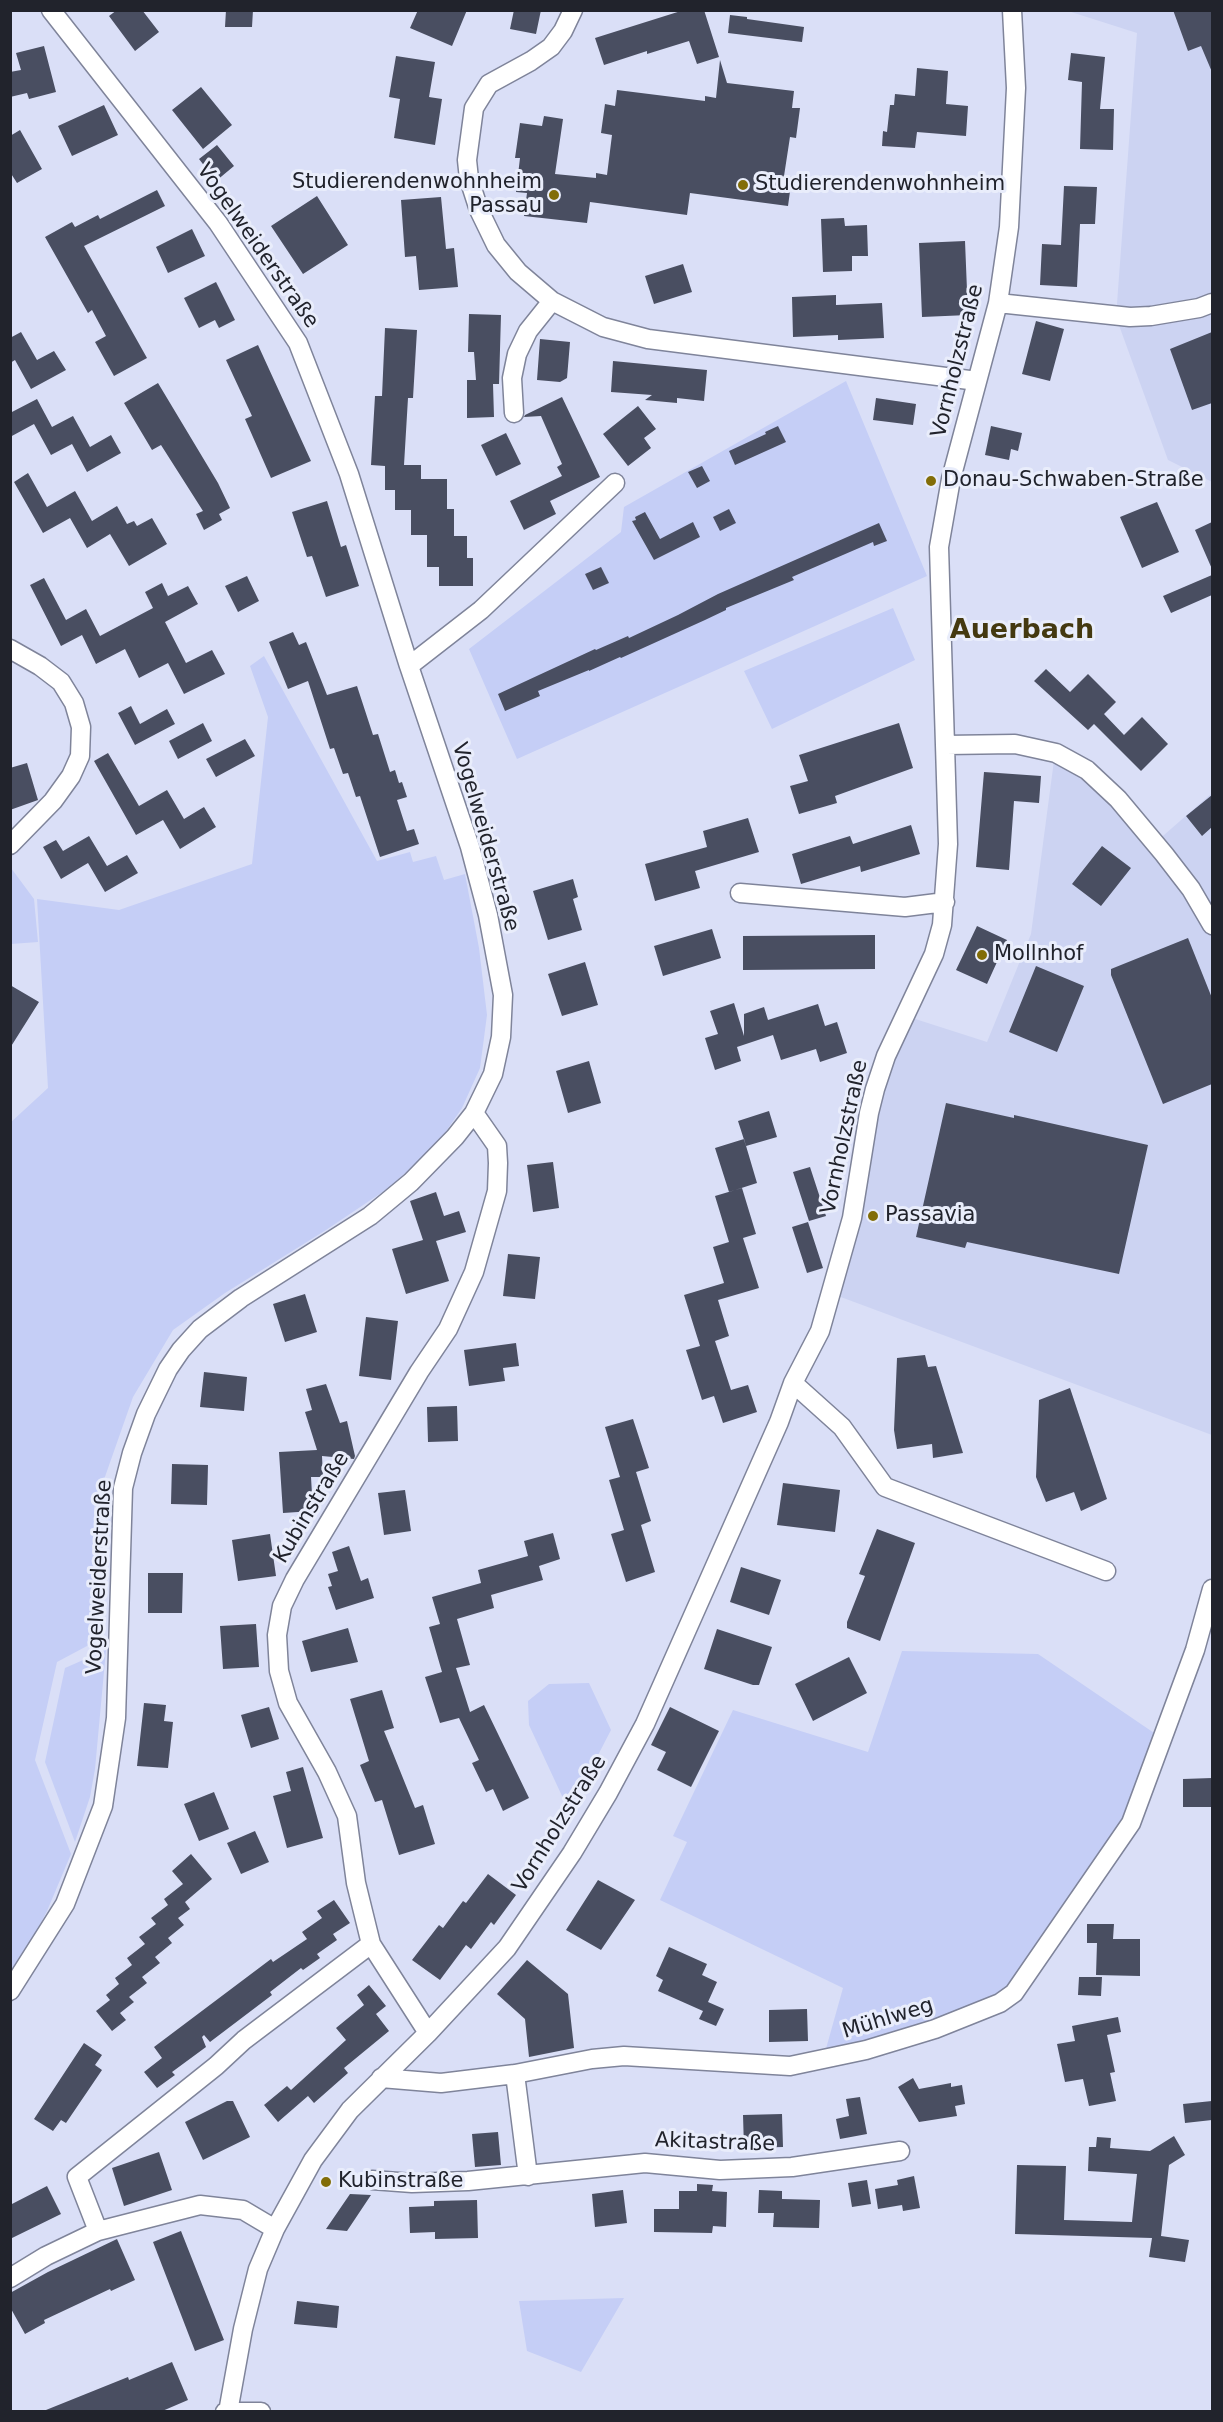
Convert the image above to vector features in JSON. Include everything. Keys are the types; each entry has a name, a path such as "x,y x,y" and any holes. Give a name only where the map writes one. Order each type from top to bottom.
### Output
{"street":[{"name":"Vogelweiderstraße","path":"10,1992 65,1904 103,1806 116,1718 123,1488 146,1414 168,1369 200,1329 241,1298 370,1216 411,1182 455,1137 474,1113 492,1074 501,1037 502,995 488,915 470,847 409,666 349,474 298,343 219,223 51,10"},
{"path":"573,10 563,31 551,47 489,84 474,108 467,160 469,179 479,210 496,245 518,272 552,301 603,327 648,339 977,381"},
{"name":"Vornholzstraße","path":"227,2411 243,2329 258,2269 275,2229 313,2160 350,2110 428,2033 507,1948 572,1853 645,1724 779,1422 793,1383 820,1331 852,1218 869,1113 879,1078 886,1056 934,954 942,925 948,844 939,548 951,479 998,303 1009,227 1016,87 1012,10"},
{"path":"514,413 512,378 517,354 528,331 552,301"},
{"path":"998,303 1130,317 1199,308 1212,303"},
{"path":"409,666 481,610 615,483"},
{"path":"10,649 40,666 61,682 74,703 81,727 80,756 71,776 53,801 10,845"},
{"path":"946,745 1015,744 1056,753 1087,770 1118,799 1164,854 1191,889 1212,925"},
{"path":"740,893 905,907 945,902"},
{"name":"Kubinstraße","path":"428,2033 371,1944 356,1882 347,1816 327,1772 288,1703 279,1671 277,1635 282,1606 296,1579 419,1372 448,1329 474,1272 497,1191 498,1163 497,1146 474,1113"},
{"path":"793,1383 842,1427 885,1487 1106,1571"},
{"name":"Mühlweg","path":"381,2078 441,2083 624,2056 790,2066 824,2061 866,2050 935,2029 1000,2003 1014,1994 1131,1823 1204,1652 1212,1589"},
{"path":"98,2231 77,2177 216,2066 244,2040 371,1944"},
{"path":"514,2074 528,2176"},
{"name":"Akitastraße","path":"372,2180 423,2183 528,2176 645,2163 720,2170 792,2168 900,2151"},
{"path":"10,2278 46,2256 98,2231 200,2205 243,2210 275,2229"},
{"path":"227,2411 261,2412"}],"shaded area":[{"path":"1068,11 1212,11 1212,482 1168,460 1116,317 1137,33"},
{"path":"846,381 927,576 517,759 469,649 621,532 624,507"},
{"path":"893,608 915,660 772,729 744,671"},
{"path":"264,656 377,861 410,852 413,862 436,856 444,880 465,874 479,948 487,1015 480,1068 462,1108 436,1146 387,1189 225,1293 173,1330 133,1397 94,1508 102,1638 57,1662 35,1760 71,1854 47,1911 11,1981 10,1123 48,1088 37,899 119,910 252,864 268,717 250,666"},
{"path":"1055,753 1156,842 1212,793 1212,1435 830,1293 881,1066 906,1016 987,1042 1031,934"},
{"path":"11,868 34,899 38,942 11,944"},
{"path":"106,1650 95,1769 90,1797 75,1842 45,1762 65,1668"},
{"path":"902,1651 1038,1654 1160,1737 1132,1819 1013,1994 822,2063 843,1988 660,1900 687,1842 673,1836 733,1710 868,1752"},
{"path":"589,1683 611,1730 569,1811 529,1725 528,1701 549,1684"},
{"path":"624,2298 581,2372 527,2351 519,2301"}],"building":[{"path":"117,10 142,10 159,32 135,51 109,16"},
{"path":"226,10 253,10 252,27 225,27"},
{"path":"418,10 467,10 452,46 410,28"},
{"path":"514,10 541,10 536,34 510,29"},
{"path":"684,10 704,10 719,57 697,64 689,41 604,65 595,38"},
{"path":"1173,10 1212,10 1212,72 1201,46 1188,51"},
{"path":"730,15 804,27 802,42 728,33"},
{"path":"44,46 56,92 29,99 27,93 10,97 10,72 21,70 16,53"},
{"path":"1071,53 1105,57 1100,109 1114,109 1113,150 1080,149 1082,82 1068,80"},
{"path":"396,56 435,62 429,97 442,99 435,145 394,138 400,99 389,97"},
{"path":"720,60 727,83 794,91 792,108 800,108 796,138 790,137 784,176 792,177 788,206 690,193 687,215 590,202 587,223 524,216 527,193 516,192 520,158 515,158 520,123 542,126 544,116 563,119 555,174 596,178 596,173 607,175 612,135 601,133 605,104 615,106 617,90 705,101 705,96 716,98"},
{"path":"917,68 948,71 946,104 968,106 966,136 917,132 915,148 882,146 883,131 887,132 890,105 894,105 895,94 915,96"},
{"path":"201,87 232,125 203,149 172,110"},
{"path":"104,105 118,135 72,156 58,126"},
{"path":"20,130 42,169 17,183 10,172 10,136"},
{"path":"217,145 234,166 216,181 199,159"},
{"path":"1064,186 1097,187 1095,224 1080,224 1077,287 1040,285 1042,244 1061,245"},
{"path":"157,190 165,206 84,246 147,358 114,376 95,342 106,336 92,310 88,313 45,237 72,222 75,227 98,215 100,219"},
{"path":"317,196 348,245 303,274 271,226"},
{"path":"441,197 446,249 454,248 458,287 419,290 416,256 405,257 401,200"},
{"path":"844,218 845,226 867,225 868,256 852,256 852,271 823,272 821,219"},
{"path":"192,229 205,256 168,273 156,247"},
{"path":"965,241 968,315 922,317 919,243"},
{"path":"683,264 692,292 654,304 645,276"},
{"path":"216,282 235,320 219,328 215,320 199,328 184,298"},
{"path":"836,295 836,305 882,303 884,338 838,340 838,335 793,337 792,297"},
{"path":"469,314 501,315 499,384 493,384 494,417 467,418 467,380 476,380 474,352 468,352"},
{"path":"1036,321 1064,329 1050,381 1022,374"},
{"path":"385,328 417,330 413,398 408,398 404,465 421,465 421,479 447,479 447,509 454,509 454,536 467,536 467,558 473,558 473,586 439,586 439,567 427,567 427,535 411,535 411,510 395,510 395,490 385,490 385,466 371,465 375,396 382,396"},
{"path":"21,332 37,360 54,351 66,370 31,389 15,360 10,363 10,338"},
{"path":"1212,332 1212,403 1192,410 1170,349"},
{"path":"540,339 570,342 567,378 560,382 537,380"},
{"path":"258,345 311,461 271,478 245,419 252,416 226,360"},
{"path":"613,361 707,370 704,401 677,398 677,403 645,400 652,395 611,392"},
{"path":"158,383 218,483 230,508 219,514 222,520 204,530 196,514 203,511 161,445 152,450 124,403"},
{"path":"562,397 600,477 550,501 556,514 524,530 510,501 562,476 557,467 562,464 541,416 524,417"},
{"path":"876,398 916,404 913,425 873,420"},
{"path":"37,399 52,427 73,416 90,447 111,435 121,453 87,472 72,444 51,455 34,424 10,437 10,413"},
{"path":"638,406 656,429 644,438 651,448 628,466 603,434"},
{"path":"778,426 786,442 735,465 729,451"},
{"path":"991,426 1022,433 1018,451 1011,449 1009,460 985,455"},
{"path":"506,433 521,464 496,476 481,445"},
{"path":"702,466 710,481 697,488 688,472"},
{"path":"28,473 47,507 75,491 92,521 117,506 127,524 134,521 137,526 152,518 167,544 129,566 110,534 87,548 70,518 43,533 14,482"},
{"path":"327,501 341,547 346,545 359,586 326,597 312,556 307,557 292,512"},
{"path":"1157,502 1179,552 1142,568 1120,517"},
{"path":"729,509 736,523 720,531 713,517"},
{"path":"645,512 660,539 693,522 700,537 654,560 632,521"},
{"path":"1212,522 1212,569 1195,530"},
{"path":"879,523 887,541 874,546 873,542 792,577 794,580 726,608 726,610 621,658 538,691 540,696 505,711 498,694 595,649 628,636 629,638 718,594"},
{"path":"601,567 609,583 593,590 585,574"},
{"path":"1212,575 1212,595 1171,613 1163,596"},
{"path":"247,576 259,601 238,612 225,586"},
{"path":"44,578 66,620 86,609 100,636 153,608 145,592 162,583 168,596 188,586 198,604 165,622 186,663 212,650 225,674 184,694 168,663 139,678 125,649 96,664 82,635 61,646 30,585"},
{"path":"293,632 299,645 306,642 327,695 357,686 373,735 378,734 390,772 395,770 399,783 402,782 407,797 397,800 407,831 414,829 419,844 380,857 360,796 356,797 348,773 343,774 334,748 330,749 308,681 288,689 269,642"},
{"path":"1046,669 1070,692 1088,674 1116,702 1104,714 1124,735 1142,717 1168,744 1141,771 1094,724 1088,730 1034,681"},
{"path":"131,706 140,724 167,709 175,724 135,745 118,713"},
{"path":"203,723 212,741 178,759 169,741"},
{"path":"899,723 913,768 835,796 837,803 799,814 790,786 808,781 799,755"},
{"path":"245,739 255,756 216,777 206,759"},
{"path":"108,753 139,806 167,790 184,819 204,807 216,827 180,849 163,820 136,835 94,761"},
{"path":"27,763 38,800 10,810 10,768"},
{"path":"984,772 1041,776 1039,803 1014,801 1009,870 976,867"},
{"path":"1212,795 1212,827 1202,836 1186,816"},
{"path":"748,818 759,852 695,871 700,888 655,901 645,864 707,847 703,831"},
{"path":"911,825 920,854 861,872 860,866 801,884 792,854 850,836 853,844"},
{"path":"89,836 107,866 127,855 138,873 105,892 88,863 61,879 43,847 56,840 63,851"},
{"path":"1102,846 1131,868 1101,906 1072,884"},
{"path":"573,879 578,897 573,899 582,930 548,940 533,891"},
{"name":"Mollnhof","path":"977,926 1007,940 987,984 956,970"},
{"path":"712,929 721,958 663,976 654,946"},
{"path":"875,935 875,969 743,970 743,936"},
{"path":"1188,938 1212,998 1212,1084 1163,1104 1111,975 1111,969"},
{"path":"585,962 598,1005 562,1016 548,974"},
{"path":"1036,966 1084,986 1057,1052 1009,1032"},
{"path":"10,985 39,1002 10,1048"},
{"path":"734,1003 744,1036 744,1014 764,1007 768,1020 818,1004 825,1026 837,1022 847,1053 820,1062 816,1049 781,1060 773,1035 737,1047 741,1061 715,1070 705,1038 718,1034 710,1011"},
{"path":"589,1061 601,1103 568,1113 556,1071"},
{"path":"946,1103 1014,1118 1014,1115 1148,1145 1119,1274 967,1242 965,1248 916,1237"},
{"path":"769,1111 777,1137 746,1146 738,1121"},
{"path":"744,1139 757,1183 729,1192 715,1148"},
{"path":"553,1162 559,1208 533,1212 527,1165"},
{"path":"810,1167 826,1216 809,1221 793,1172"},
{"path":"742,1188 756,1234 743,1238 759,1288 718,1300 729,1336 715,1341 731,1390 748,1385 757,1412 723,1423 714,1396 702,1400 686,1350 700,1346 684,1295 724,1283 713,1247 729,1242 715,1196"},
{"path":"436,1192 444,1216 459,1211 466,1232 436,1241 449,1281 406,1294 392,1249 423,1240 410,1201"},
{"path":"808,1222 823,1268 807,1273 792,1227"},
{"path":"508,1254 540,1257 535,1299 503,1296"},
{"path":"305,1294 317,1332 285,1342 273,1304"},
{"path":"366,1317 398,1321 391,1380 359,1376"},
{"path":"516,1343 519,1366 503,1368 505,1381 469,1386 464,1350"},
{"path":"925,1355 928,1367 936,1366 963,1453 933,1458 932,1444 897,1449 894,1430 897,1358"},
{"path":"204,1372 247,1377 244,1411 200,1407"},
{"path":"326,1384 340,1423 347,1421 354,1459 322,1456 323,1477 311,1477 313,1511 283,1513 279,1452 317,1450 305,1412 312,1410 306,1389"},
{"path":"1070,1388 1107,1499 1081,1511 1074,1492 1046,1502 1036,1477 1039,1400"},
{"path":"457,1406 458,1441 428,1442 427,1407"},
{"path":"633,1419 649,1468 636,1472 651,1521 641,1525 655,1572 626,1582 611,1534 624,1530 609,1480 620,1477 605,1427"},
{"path":"172,1464 208,1465 207,1505 171,1504"},
{"path":"783,1483 840,1490 835,1532 777,1525"},
{"path":"405,1490 411,1531 384,1535 378,1493"},
{"path":"877,1529 915,1543 880,1641 847,1628 847,1622 865,1576 859,1574"},
{"path":"553,1533 560,1559 539,1566 543,1580 491,1595 494,1608 457,1619 470,1665 456,1668 470,1712 484,1705 529,1798 503,1811 493,1789 486,1792 472,1763 479,1760 459,1718 440,1723 425,1677 442,1672 429,1627 440,1624 432,1597 481,1583 478,1570 528,1556 524,1541"},
{"path":"270,1534 276,1576 238,1581 232,1540"},
{"path":"349,1546 361,1581 368,1578 374,1598 336,1610 328,1587 332,1586 328,1574 338,1571 332,1552"},
{"path":"741,1567 781,1580 769,1615 730,1602"},
{"path":"148,1573 183,1573 182,1613 148,1613"},
{"path":"256,1624 259,1667 223,1669 220,1626"},
{"path":"348,1628 358,1662 311,1672 302,1641"},
{"path":"717,1629 772,1647 759,1685 704,1669"},
{"path":"849,1657 867,1693 813,1721 795,1684"},
{"path":"382,1690 394,1728 384,1731 415,1808 423,1805 435,1844 399,1855 382,1800 375,1802 360,1765 369,1761 350,1699"},
{"path":"144,1703 166,1705 164,1721 173,1722 168,1768 137,1766"},
{"path":"269,1707 279,1739 251,1748 241,1715"},
{"path":"670,1707 719,1731 691,1787 657,1770 666,1752 651,1745"},
{"path":"303,1767 323,1838 287,1848 273,1796 291,1791 286,1772"},
{"path":"1212,1778 1212,1807 1183,1807 1183,1779"},
{"path":"214,1792 229,1829 199,1841 184,1804"},
{"path":"255,1831 269,1862 241,1874 227,1843"},
{"path":"191,1854 212,1879 185,1902 190,1909 178,1918 184,1925 168,1938 172,1943 155,1957 160,1963 142,1977 147,1983 129,1997 134,2002 120,2013 126,2020 112,2031 96,2011 110,2000 106,1995 119,1984 115,1978 132,1965 127,1958 145,1944 139,1937 156,1924 151,1918 168,1905 164,1899 183,1884 172,1871"},
{"path":"488,1874 516,1895 494,1925 491,1922 471,1949 466,1945 440,1980 412,1960 439,1925 443,1928 463,1901 466,1903"},
{"path":"598,1880 635,1900 601,1950 566,1930"},
{"path":"334,1900 350,1923 333,1934 337,1940 317,1954 320,1958 303,1970 301,1968 270,1992 272,1995 210,2042 204,2035 202,2037 206,2047 172,2072 175,2075 157,2088 144,2072 162,2058 154,2047 271,1959 273,1962 307,1939 302,1932 322,1918 317,1911"},
{"path":"1087,1924 1114,1924 1113,1939 1140,1939 1140,1976 1096,1975 1097,1943 1087,1943"},
{"path":"669,1947 707,1964 702,1975 717,1982 708,2002 724,2009 716,2026 699,2019 703,2011 658,1991 663,1980 656,1976"},
{"path":"527,1960 568,1994 574,2048 529,2057 525,2019 497,1994"},
{"path":"1079,1977 1102,1977 1101,1996 1078,1995"},
{"path":"369,1985 386,2006 376,2014 389,2031 344,2068 348,2073 314,2103 308,2096 278,2122 264,2105 287,2086 291,2090 346,2040 336,2028 364,2005 357,1995"},
{"path":"807,2009 808,2041 769,2042 769,2010"},
{"path":"1118,2017 1121,2032 1107,2035 1115,2072 1110,2073 1116,2101 1089,2106 1083,2079 1065,2082 1057,2044 1075,2041 1072,2026"},
{"path":"84,2043 102,2055 95,2065 102,2070 66,2123 61,2120 53,2131 34,2119"},
{"path":"913,2078 919,2089 951,2083 951,2087 962,2085 965,2104 955,2106 957,2116 919,2122 898,2087"},
{"path":"860,2097 867,2134 840,2139 836,2119 849,2116 846,2099"},
{"path":"227,2101 233,2101 250,2137 203,2160 185,2122"},
{"path":"1212,2101 1212,2120 1185,2123 1183,2104"},
{"path":"782,2114 783,2147 744,2148 743,2115"},
{"path":"498,2132 501,2165 475,2167 472,2134"},
{"path":"1174,2136 1185,2155 1169,2165 1161,2236 1189,2240 1185,2262 1149,2257 1152,2238 1015,2234 1017,2165 1066,2166 1064,2220 1132,2222 1137,2174 1088,2171 1089,2147 1096,2147 1097,2137 1111,2138 1110,2148 1150,2151"},
{"path":"159,2152 172,2190 124,2206 112,2168"},
{"path":"914,2176 920,2208 903,2211 902,2205 878,2209 875,2189 898,2185 897,2180"},
{"path":"867,2180 871,2204 852,2207 848,2183"},
{"path":"697,2184 713,2185 712,2191 727,2192 726,2227 713,2226 712,2233 654,2232 654,2209 679,2209 679,2191 697,2191"},
{"path":"47,2186 61,2214 10,2239 10,2205"},
{"path":"623,2190 627,2223 595,2227 592,2194"},
{"path":"759,2190 782,2191 782,2199 820,2200 819,2228 773,2227 774,2213 758,2213"},
{"path":"350,2194 371,2195 347,2231 326,2229"},
{"path":"477,2200 478,2238 435,2239 435,2232 410,2233 409,2207 434,2206 434,2201"},
{"path":"181,2231 224,2340 195,2351 153,2242"},
{"path":"117,2239 135,2280 111,2291 110,2289 44,2320 45,2323 25,2334 10,2307 10,2293"},
{"path":"297,2301 339,2306 337,2328 294,2324"},
{"path":"172,2362 188,2400 160,2412 41,2412 128,2377 129,2380"}],"place":[{"name":"Studierendenwohnheim","path":"743,185"},
{"name":"Studierendenwohnheim Passau","path":"554,195"},
{"name":"Donau-Schwaben-Straße","path":"931,481"},
{"name":"Mollnhof","path":"982,955"},
{"name":"Passavia","path":"873,1216"},
{"name":"Kubinstraße","path":"326,2182"}],"district":[{"name":"Auerbach","path":"1022,631"}]}
